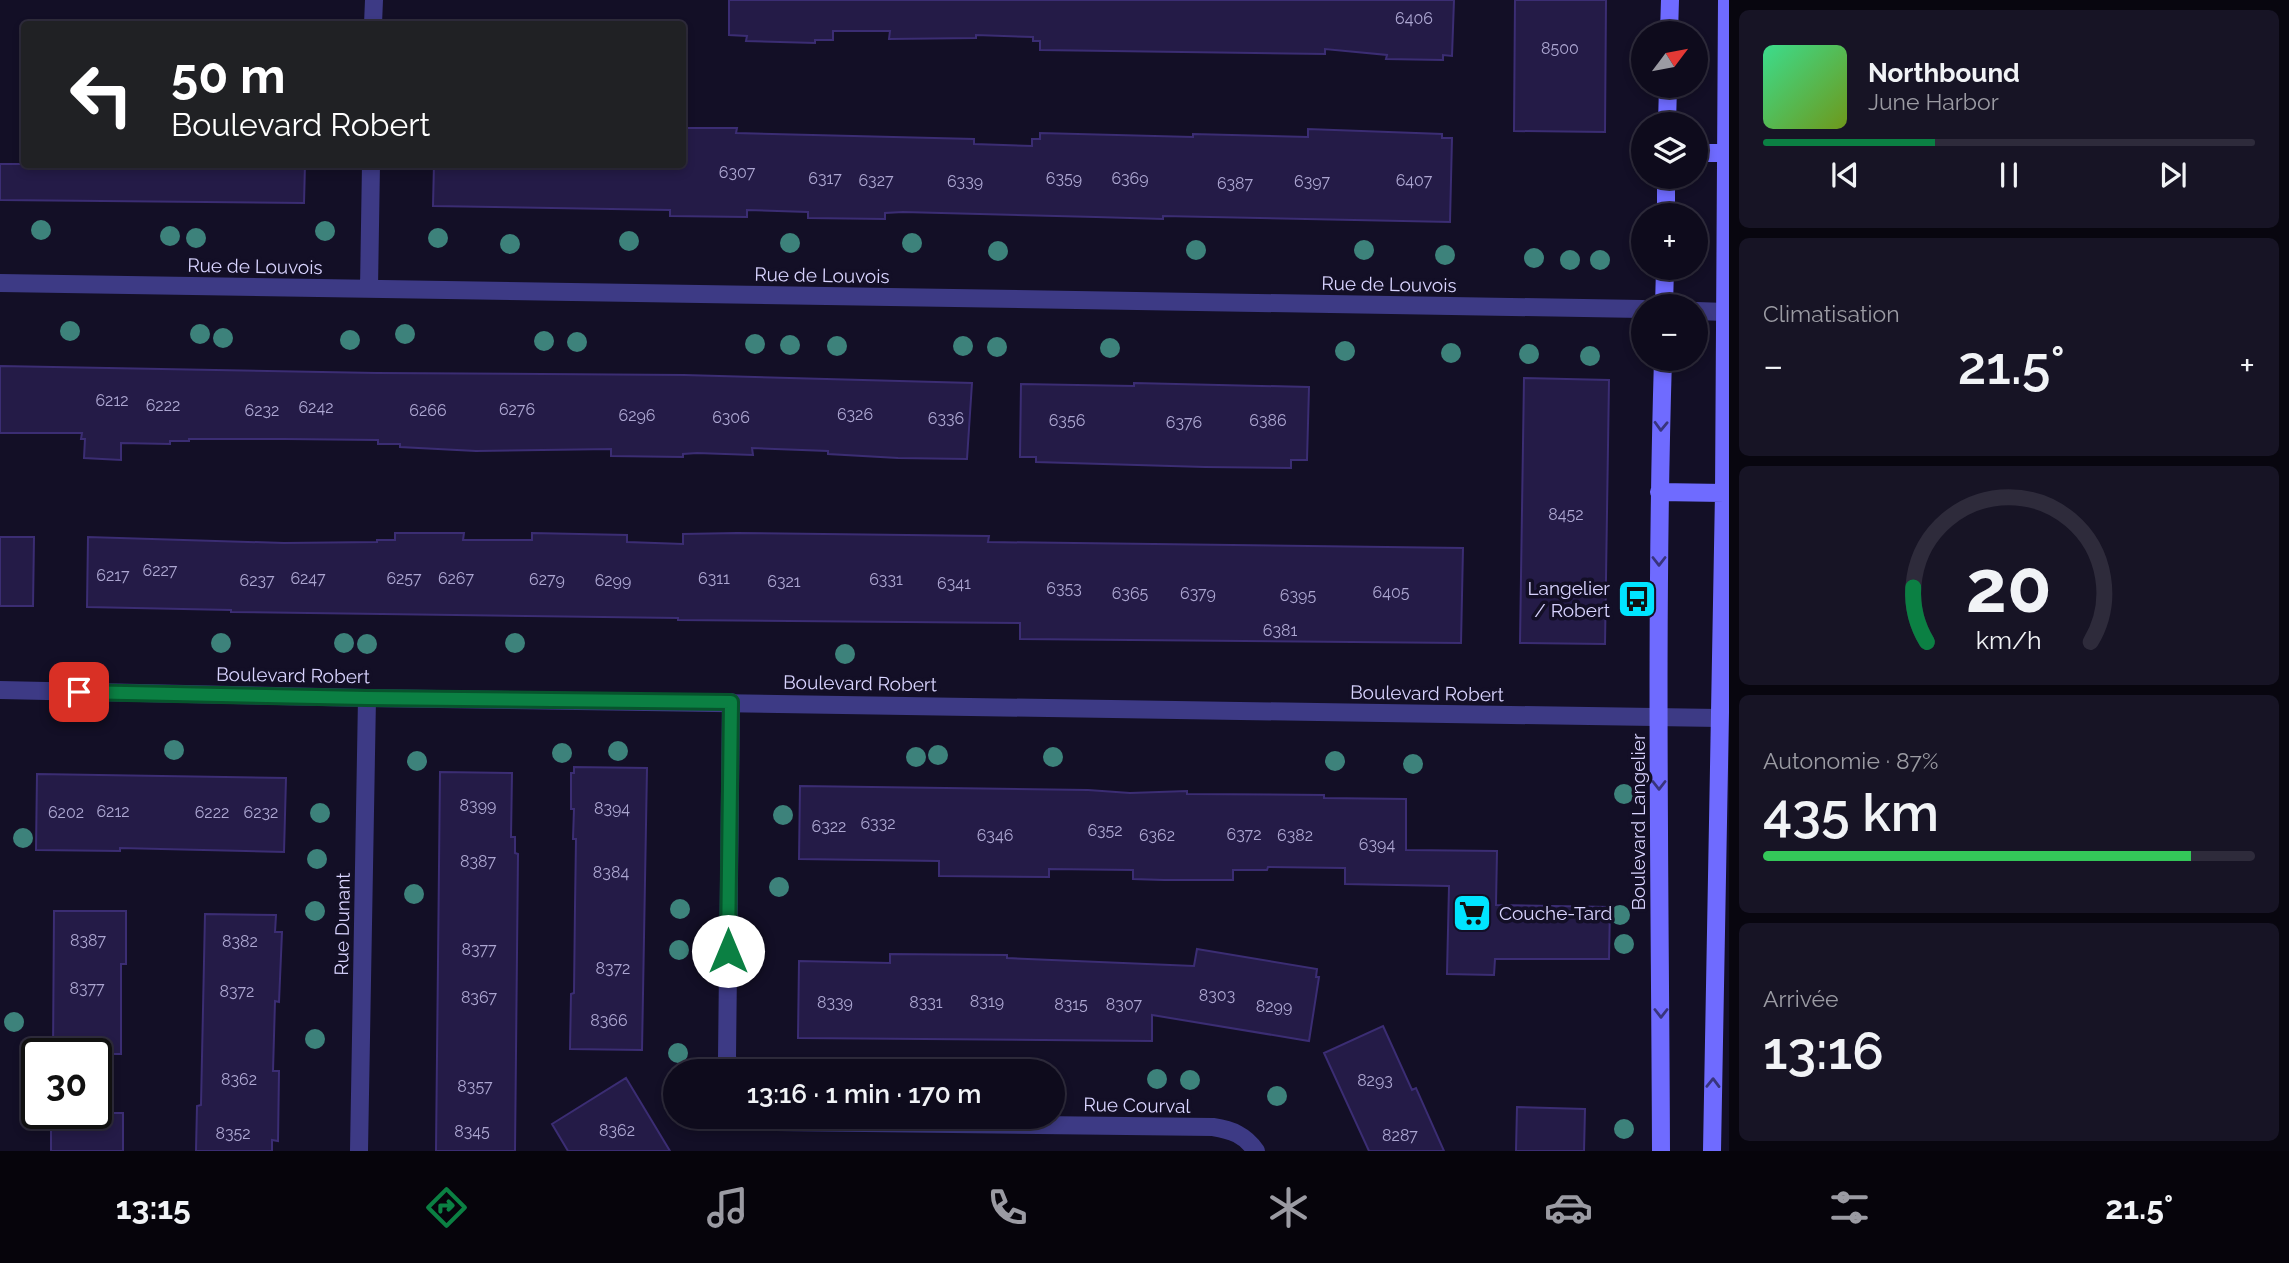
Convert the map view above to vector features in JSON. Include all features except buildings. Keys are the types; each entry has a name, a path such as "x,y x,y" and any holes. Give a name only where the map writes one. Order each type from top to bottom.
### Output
{"main road":[{"path":"1669,21 1670,0"},
{"path":"1712,1151 1724,494 1727,0"},
{"path":"1708,153 1726,153"},
{"name":"Boulevard Langelier","path":"1661,1151 1658,717 1663,371"},
{"path":"1659,492 1724,494"}],"street":[{"path":"373,21 374,0"},
{"path":"369,288 371,168"},
{"name":"Rue de Louvois","path":"0,283 1631,309"},
{"path":"1708,311 1726,312"},
{"name":"Boulevard Robert","path":"0,690 1719,718"},
{"name":"Rue Dunant","path":"359,1151 367,698"},
{"path":"729,1059 731,702"},
{"name":"Rue Courval","path":"1065,1125 1213,1127 1231,1130 1249,1141 1256,1151"}],"place":[{"name":"Langelier / Robert","path":"1637,599"},
{"name":"Couche-Tard","path":"1472,913"}],"route":[{"path":"79,692 731,702 728,951"}]}
